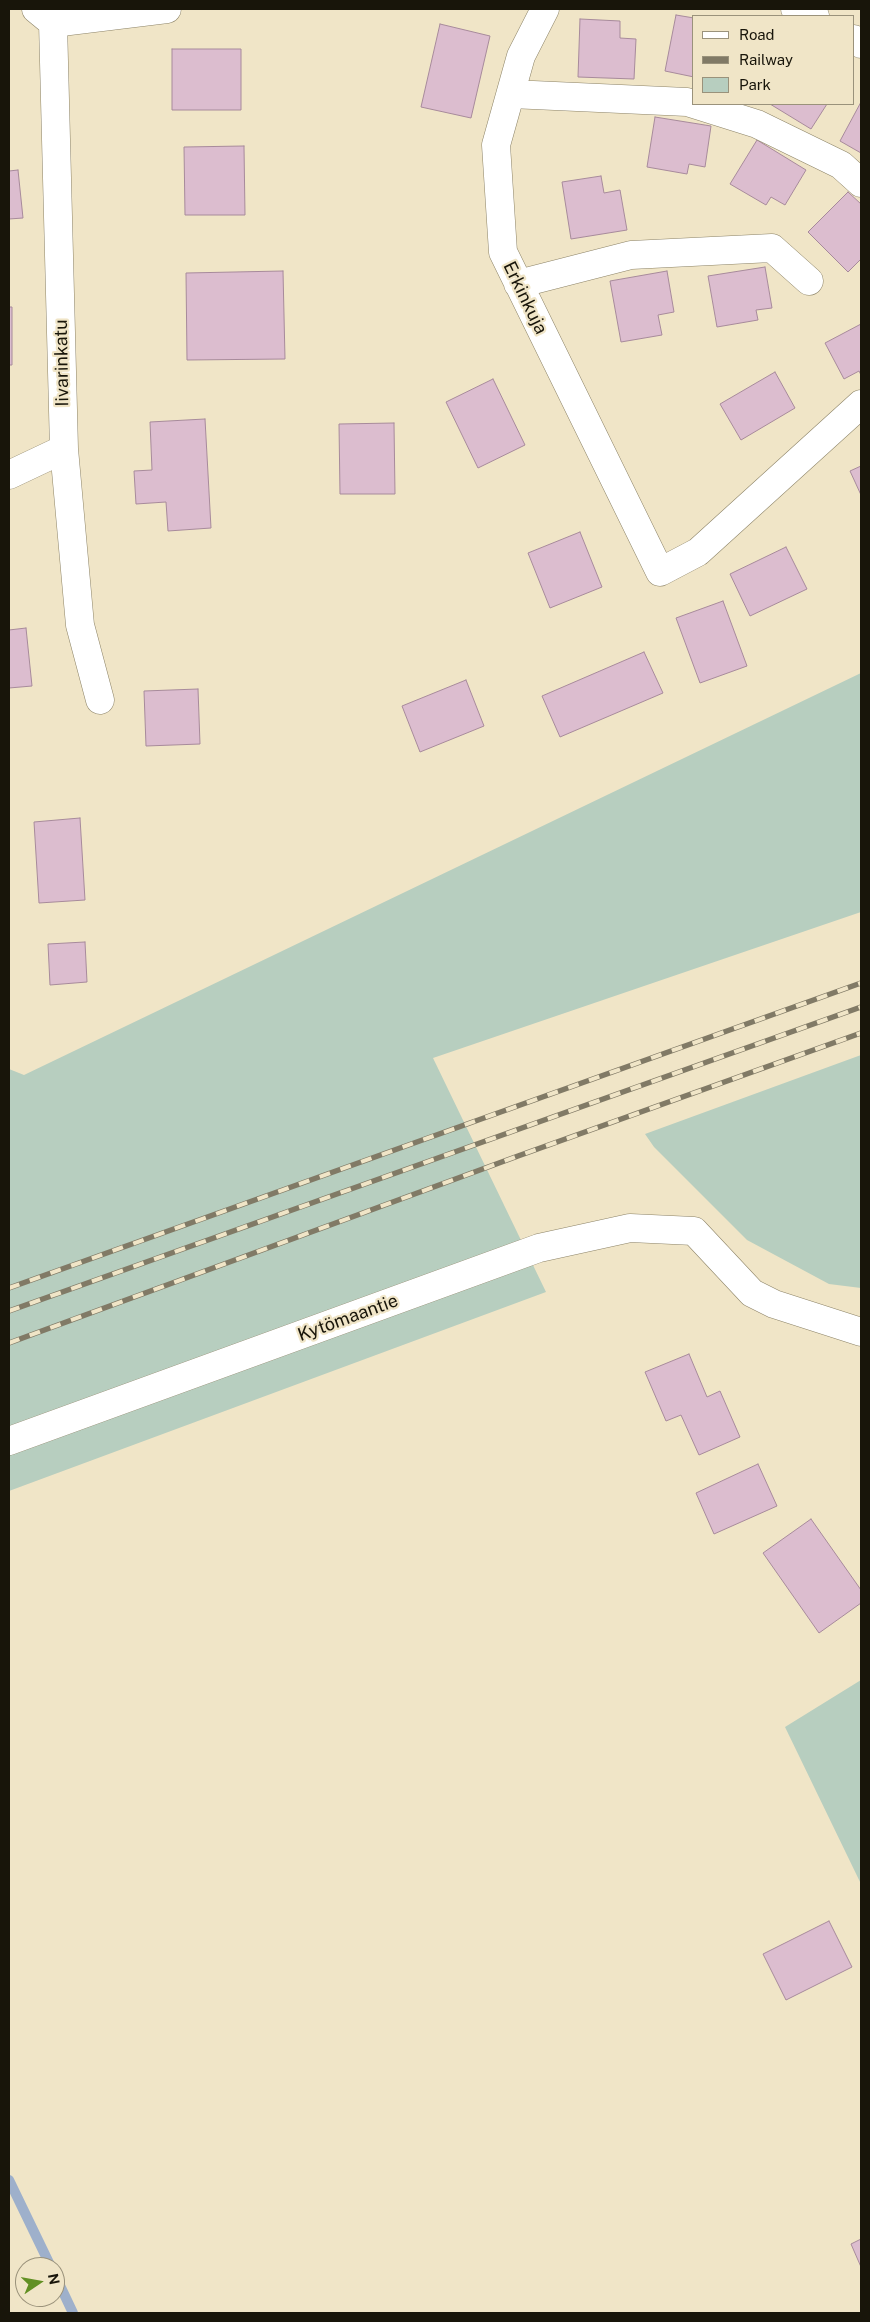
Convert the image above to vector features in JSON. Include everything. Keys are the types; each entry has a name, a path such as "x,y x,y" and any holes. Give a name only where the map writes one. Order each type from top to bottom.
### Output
{"street":[{"path":"45,16 168,9"},
{"name":"Erkinkuja","path":"545,9 521,56 496,144 503,252 660,572 698,552 861,404"},
{"path":"795,9 812,15"},
{"name":"Iivarinkatu","path":"45,16 64,449 80,625 100,700"},
{"path":"511,94 692,104"},
{"path":"697,105 757,124 841,166 861,183"},
{"path":"518,284 631,256 772,248 809,281"},
{"path":"9,475 64,449"},
{"name":"Kytömaantie","path":"9,1441 539,1248 630,1228 694,1231 752,1293 774,1304 861,1332"}],"green space":[{"path":"861,673 861,912 433,1058 546,1292 9,1491 9,1069 24,1075"},
{"path":"861,1055 861,1288 829,1284 747,1240 654,1147 645,1134"},
{"path":"861,1680 861,1884 785,1727"}],"building":[{"path":"676,15 692,18 692,77 665,71"},
{"path":"580,19 620,21 620,38 636,39 634,79 578,77"},
{"path":"440,24 490,36 471,118 421,107"},
{"path":"172,49 241,49 241,110 172,110"},
{"path":"861,102 861,153 840,141"},
{"path":"772,105 826,105 811,129"},
{"path":"655,117 711,126 705,167 689,164 687,174 647,167"},
{"path":"757,140 806,170 785,205 771,197 766,205 730,184"},
{"path":"244,146 245,215 185,215 184,147"},
{"path":"18,170 23,218 9,219 9,171"},
{"path":"601,176 604,193 620,190 627,230 571,239 562,182"},
{"path":"848,192 861,204 861,259 848,272 808,232"},
{"path":"765,267 772,308 756,310 758,320 717,327 708,276"},
{"path":"283,271 285,359 187,360 186,273"},
{"path":"667,271 674,312 658,315 662,335 621,342 610,281"},
{"path":"9,307 12,307 12,365 9,365"},
{"path":"861,324 861,375 859,371 844,379 825,343"},
{"path":"775,372 795,408 741,440 720,404"},
{"path":"493,379 525,445 478,468 446,402"},
{"path":"205,419 211,528 168,531 166,502 136,504 134,471 152,470 150,422"},
{"path":"394,423 395,494 340,494 339,424"},
{"path":"861,466 861,495 850,471"},
{"path":"580,532 602,587 550,608 528,553"},
{"path":"786,547 807,589 750,616 730,574"},
{"path":"723,601 747,666 700,683 676,618"},
{"path":"26,628 32,686 9,688 9,630"},
{"path":"644,652 663,693 560,737 542,696"},
{"path":"466,680 484,726 420,752 402,706"},
{"path":"198,689 200,744 146,746 144,691"},
{"path":"80,818 85,900 39,903 34,822"},
{"path":"85,942 87,982 50,985 48,944"},
{"path":"689,1354 707,1397 720,1391 740,1437 699,1455 681,1415 666,1421 645,1372"},
{"path":"758,1464 777,1506 714,1534 696,1493"},
{"path":"811,1519 861,1590 861,1603 819,1633 763,1553"},
{"path":"829,1921 852,1967 786,2000 763,1954"},
{"path":"861,2239 861,2267 851,2244"}],"waterway":[{"path":"9,2180 46,2257"},
{"path":"65,2296 73,2313"}],"railway":[{"path":"9,1288 861,983"},
{"path":"9,1311 861,1007"},
{"path":"9,1343 518,1156 861,1033"}]}
